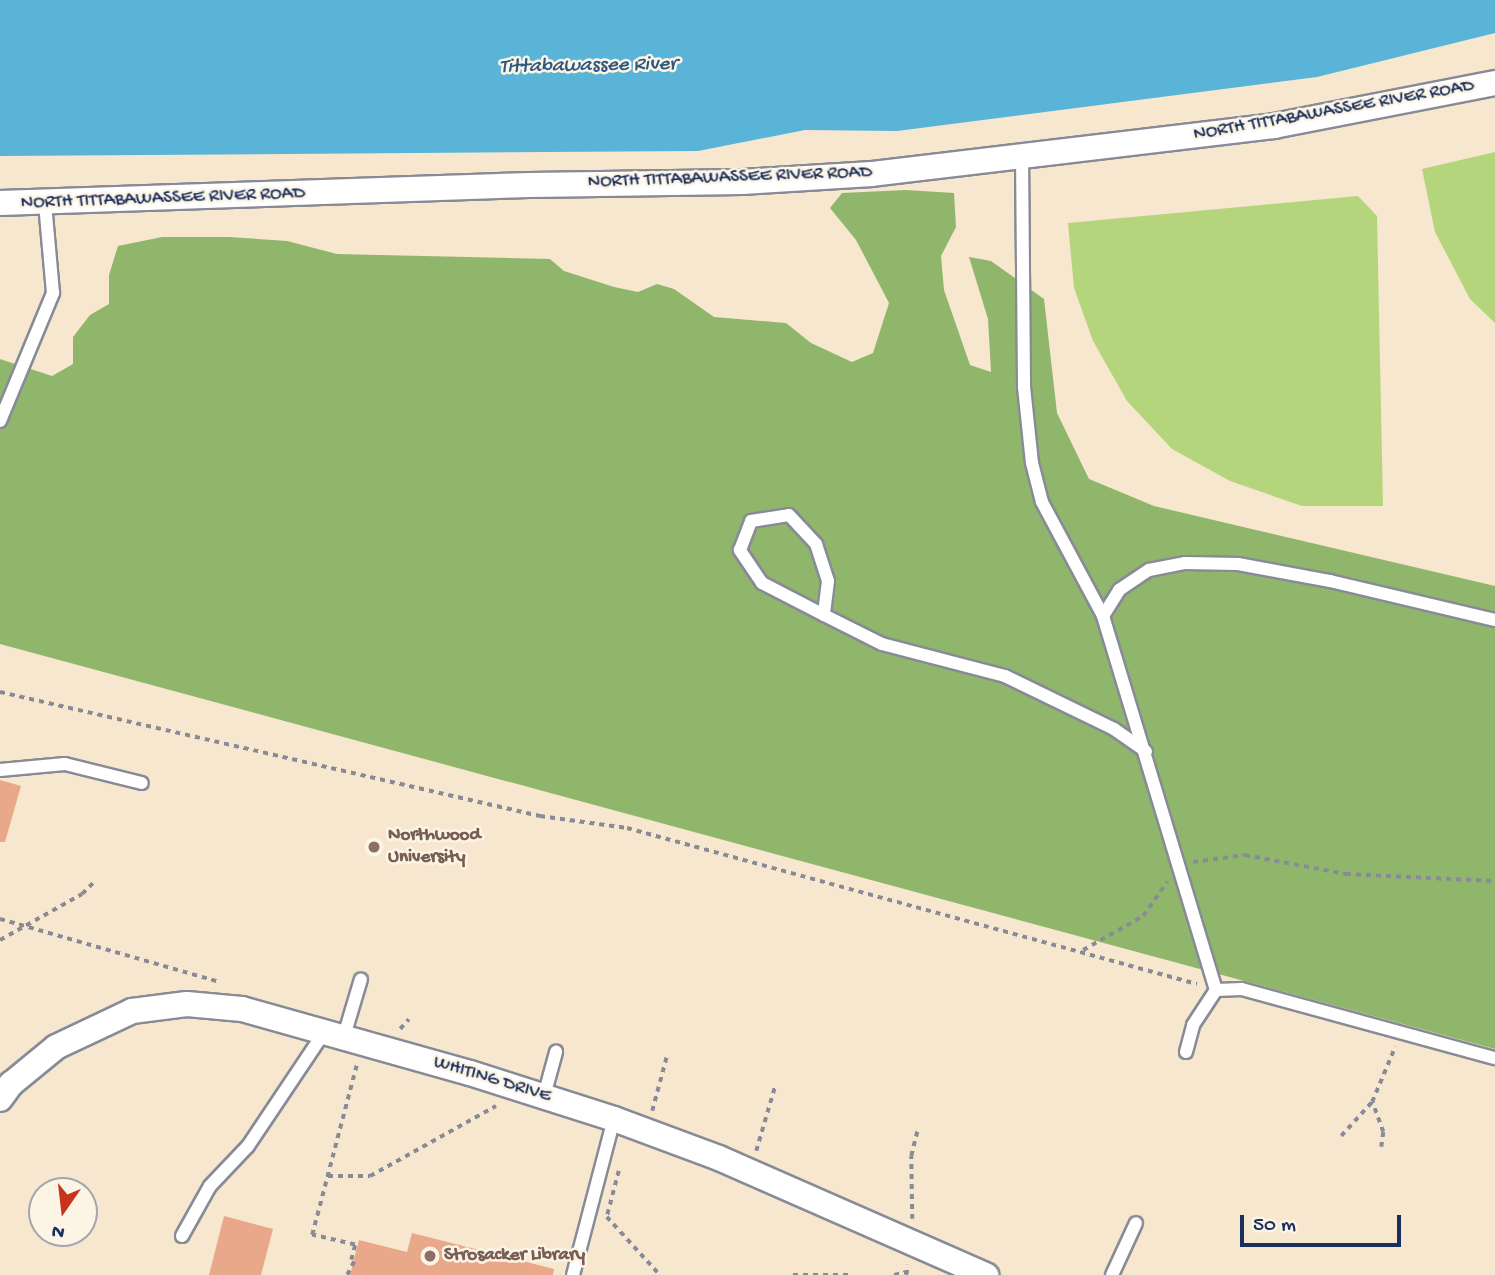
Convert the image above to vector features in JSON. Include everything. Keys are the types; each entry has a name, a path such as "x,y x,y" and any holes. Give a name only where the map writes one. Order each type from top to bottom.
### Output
{"street":[{"name":"NORTH TITTABAWASSEE RIVER ROAD","path":"0,204 45,205 529,184 742,182 872,174 1274,126 1495,83"},
{"name":"WHITING DRIVE","path":"0,1100 12,1084 56,1047 132,1011 187,1004 229,1008 335,1033 614,1119 752,1172 910,1239 986,1275"}],"lane":[{"path":"1022,154 1024,387 1032,463 1042,502 1103,616 1181,863 1216,990 1193,1025 1186,1052"},
{"path":"0,421 53,293 45,205"},
{"path":"824,615 828,581 816,544 789,515 751,521 740,550 762,583 824,615 881,644 1005,676 1114,729 1147,751"},
{"path":"1103,616 1119,590 1149,570 1185,563 1238,564 1304,576 1495,620"},
{"path":"0,770 65,764 142,783"},
{"path":"182,1236 210,1186 248,1146 335,1033 360,979"},
{"path":"1216,990 1242,989 1495,1058"},
{"path":"544,1096 556,1052"},
{"path":"573,1275 614,1119"},
{"path":"1112,1275 1136,1223"}],"path":[{"path":"0,692 540,816 627,828 1083,950 1216,990"},
{"path":"1083,950 1143,916 1181,863 1245,855 1346,874 1495,881"},
{"path":"0,940 82,894 93,883"},
{"path":"0,919 232,986"},
{"path":"347,1275 355,1245 312,1236 358,1059 409,1019"},
{"path":"1341,1136 1372,1102 1400,1032"},
{"path":"637,1128 650,1117 667,1055"},
{"path":"752,1172 775,1086"},
{"path":"328,1176 370,1176 454,1126 506,1102"},
{"path":"1372,1102 1383,1132 1381,1147"},
{"path":"894,1275 907,1274 915,1198 911,1156 918,1128"},
{"path":"618,1160 620,1178 607,1217 649,1257 660,1275"},
{"path":"793,1275 852,1275"}],"green space":[{"path":"1495,152 1495,323 1470,299 1435,232 1422,169"},
{"path":"906,190 954,193 956,227 941,256 944,290 970,365 991,372 988,319 969,257 991,261 1044,299 1057,413 1089,479 1154,506 1495,586 1495,1049 0,644 0,359 52,376 73,364 73,337 90,315 109,304 109,275 118,246 162,237 229,237 287,241 337,254 550,259 564,271 614,287 638,292 657,284 674,289 714,317 786,323 811,343 852,362 873,353 889,303 856,240 830,208 842,193"},
{"path":"1358,196 1377,216 1383,506 1302,506 1230,481 1172,449 1127,401 1093,341 1074,288 1068,223"}],"water":[{"name":"Tittabawassee River","path":"0,0 1495,0 1495,33 1317,77 897,131 805,130 698,151 0,156"}],"building":[{"path":"0,780 21,786 5,842 0,842"},
{"path":"224,1216 273,1229 261,1275 209,1275"},
{"name":"Strosacker Library","path":"412,1233 554,1269 553,1275 350,1275 359,1240 407,1252"}],"place":[{"name":"Northwood University","path":"374,847"},
{"name":"Strosacker Library","path":"430,1256"}]}
